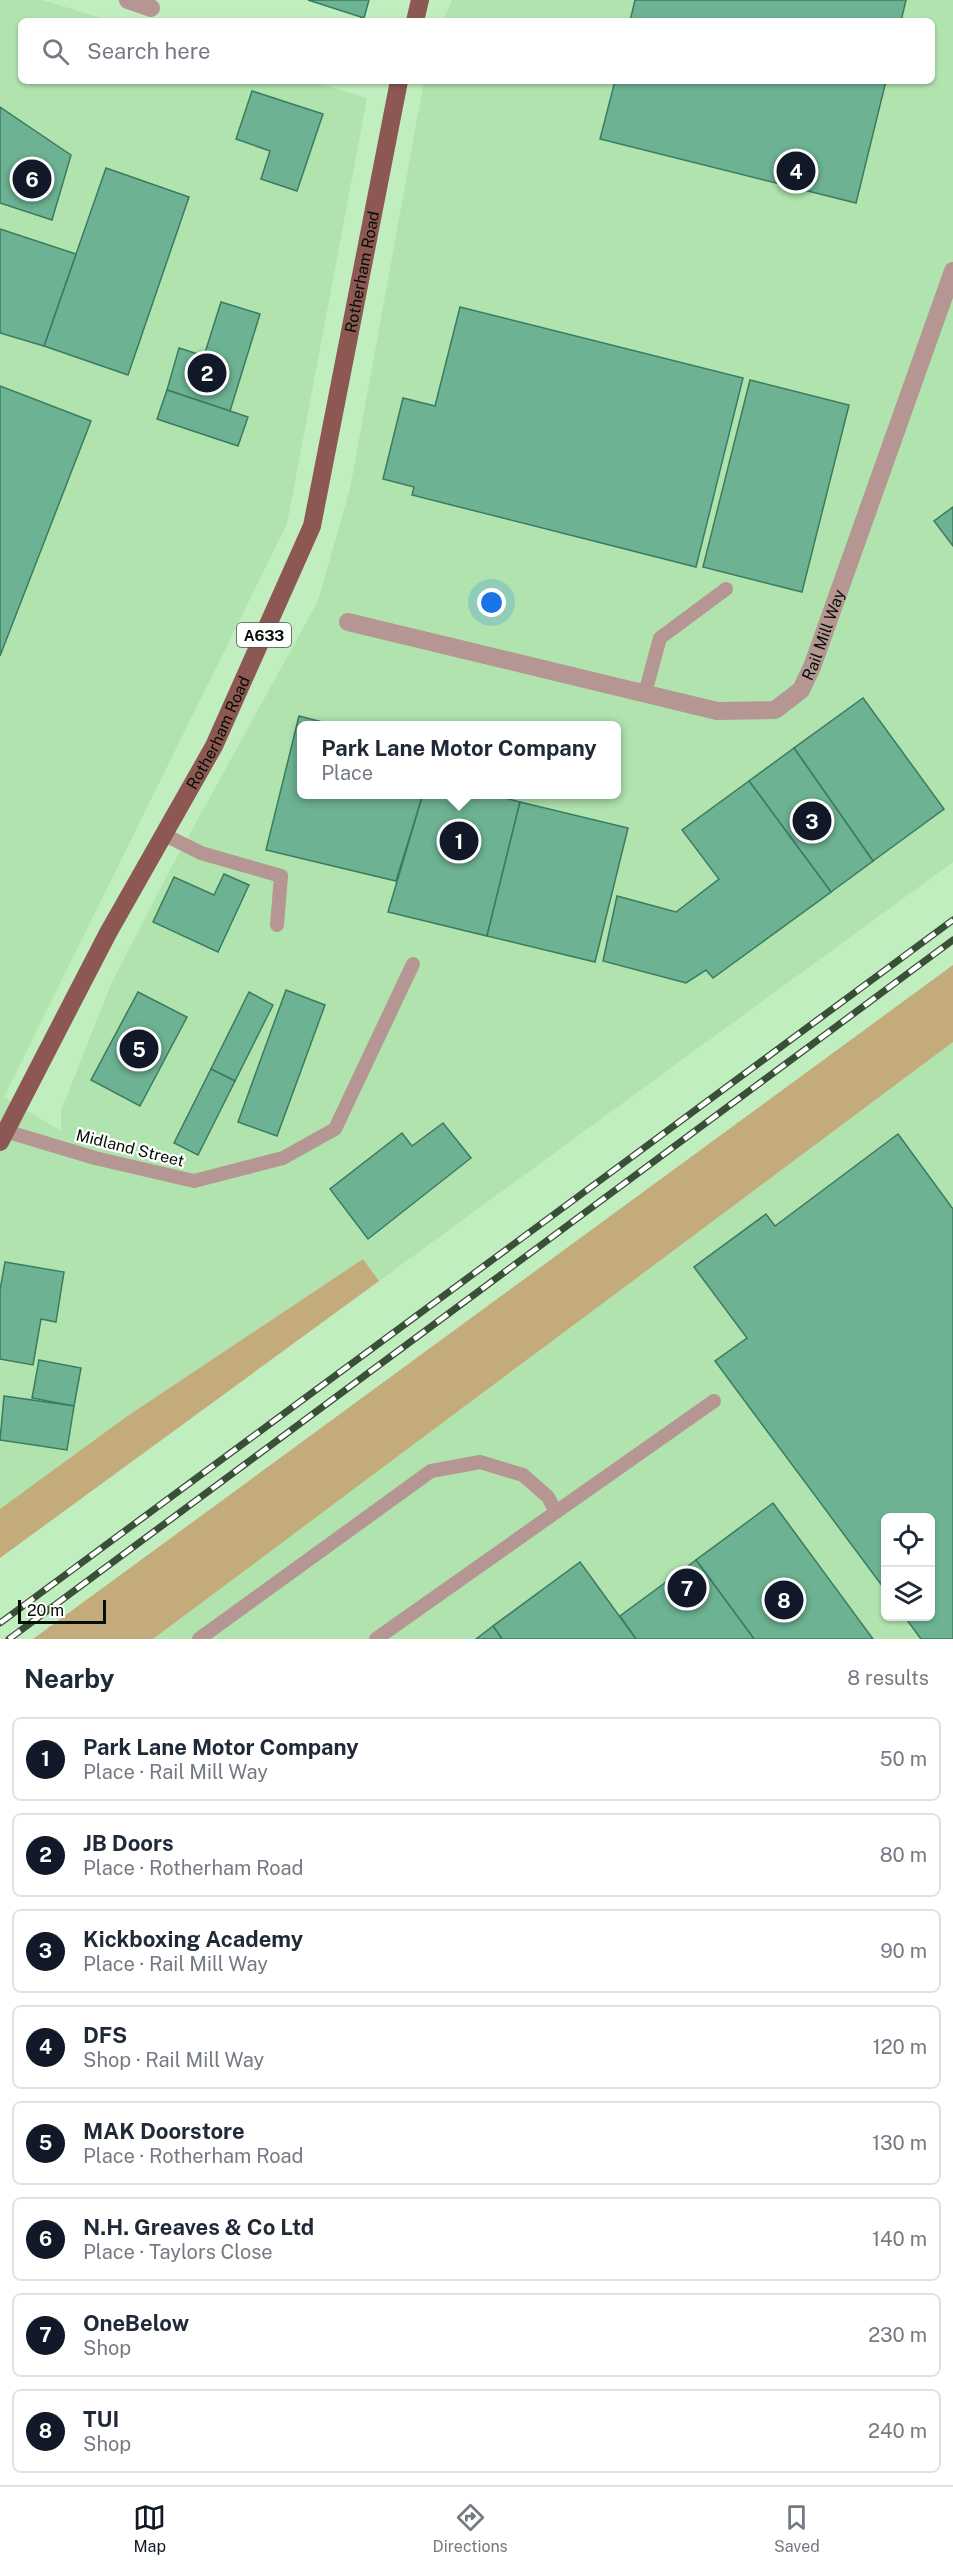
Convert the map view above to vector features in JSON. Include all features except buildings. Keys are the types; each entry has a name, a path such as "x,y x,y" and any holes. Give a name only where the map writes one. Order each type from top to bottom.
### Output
{"main road":[{"path":"416,18 420,0"},
{"name":"Rotherham Road","path":"2,1137 108,933 213,746 312,526 398,84"}],"street":[{"path":"128,0 151,8"},
{"name":"Rail Mill Way","path":"348,622 717,711 775,710 801,690 812,667 953,271"}],"lane":[{"path":"645,693 660,638 726,589"},
{"path":"163,834 201,853 281,876 277,925"},
{"name":"Midland Street","path":"2,1137 194,1180 283,1158 335,1129 413,964"},
{"path":"376,1639 714,1401"},
{"path":"199,1639 431,1472 480,1462 523,1475 548,1497 556,1512"}],"shaded area":[{"path":"0,0 42,0 101,18 18,18 18,84 320,84 367,98 287,524 4,1097 61,1131 61,1111 111,984 171,868 318,601 350,489 423,84 935,84 935,18 444,18 452,0 953,0 953,862 379,1281 363,1259 126,1417 0,1509"},
{"path":"953,965 953,1042 153,1639 33,1639"},
{"path":"953,1042 953,1639 153,1639"},
{"path":"363,1259 379,1281 0,1558 0,1509 126,1417"}],"railway":[{"path":"0,1623 953,920"},
{"path":"9,1639 953,940"}],"place":[{"name":"DFS","path":"796,171"},
{"name":"N.H. Greaves & Co Ltd","path":"32,179"},
{"name":"JB Doors","path":"207,373"},
{"name":"Kickboxing Academy","path":"812,821"},
{"name":"Park Lane Motor Company","path":"459,841"},
{"name":"MAK Doorstore","path":"139,1049"},
{"name":"OneBelow","path":"687,1588"},
{"name":"TUI","path":"784,1600"}]}
